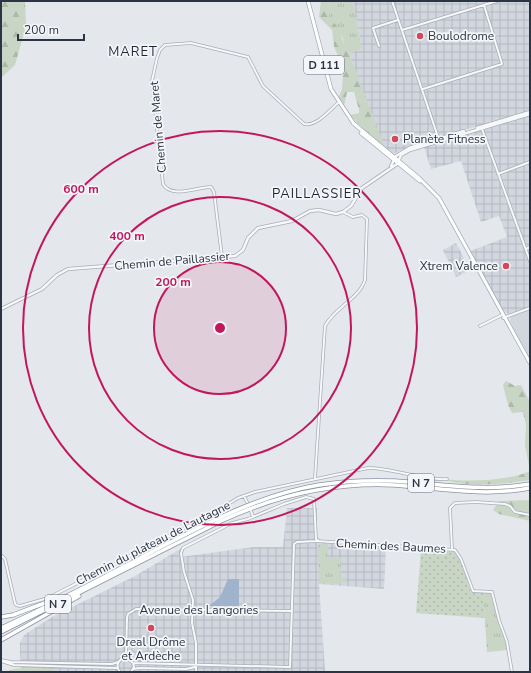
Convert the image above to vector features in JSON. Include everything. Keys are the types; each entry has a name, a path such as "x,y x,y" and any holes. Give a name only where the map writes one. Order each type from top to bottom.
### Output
{"highway":[{"name":"N 7","path":"1,628 230,512 262,499 300,488 360,480 400,481 479,488 530,484"},
{"name":"N 7","path":"1,632 242,512 272,500 305,492 345,486 372,484 477,492 505,492 530,488"},
{"path":"1,640 115,575"},
{"path":"1,617 16,614 83,587"}],"main road":[{"name":"D 111","path":"308,1 328,80 338,103 353,123 430,188 447,211 530,363"}],"street":[{"path":"392,1 439,140"},
{"path":"402,30 496,1"},
{"path":"422,90 502,64 484,4"},
{"path":"379,46 373,28 398,20"},
{"name":"Chemin de Maret","path":"222,257 214,192 211,187 172,192 166,189 163,184 152,81 160,50 165,45 191,43 248,57 263,86 304,124 315,122 338,103"},
{"path":"390,168 394,159 409,148 530,113"},
{"path":"482,127 530,261"},
{"path":"315,478 325,326 330,316 363,286 365,280 367,219 362,215 349,216 343,212 351,206 362,188 398,162 401,155 410,150 439,140"},
{"path":"498,174 530,162"},
{"name":"Chemin de Paillassier","path":"1,309 42,289 57,275 68,269 232,257 241,252 248,238 258,228 292,221 310,211 319,210 336,214 343,212"},
{"path":"526,249 530,247"},
{"path":"480,326 503,316 530,308"},
{"path":"247,502 244,496 255,492 315,478 368,468 381,468 426,477 447,478"},
{"name":"Chemin du plateau de Lautagne","path":"5,559 15,603 16,605 25,605 48,598 244,496"},
{"name":"Chemin des Baumes","path":"253,517 284,504 312,497 316,504 316,539 320,542 452,549 458,552 473,591 492,592 499,620 507,642 512,672"},
{"path":"452,549 450,508 454,503 476,502 505,504 510,506 515,512 530,515"},
{"path":"251,511 253,517"},
{"name":"Chemin du plateau de Lautagne","path":"192,610 193,600 183,567 181,553 183,548 222,527 253,517"},
{"path":"291,671 291,611 294,544 297,542 320,542"},
{"path":"1,556 5,559 1,561"},
{"name":"Avenue des Langories","path":"126,658 127,618 131,611 140,609 291,611"},
{"path":"192,610 192,623 196,643 196,672"},
{"path":"1,662 112,664 121,659 129,658 133,663 133,669 131,672"},
{"path":"1,662 14,665 117,668"},
{"path":"118,662 117,668 120,672"},
{"path":"133,663 196,666 290,667"},
{"path":"167,665 167,672"},
{"path":"133,669 186,669 196,666"}],"shaded area":[{"path":"353,1 530,1 530,111 412,145 393,154 385,148 378,132 349,53 362,49"},
{"path":"530,115 530,307 509,314 504,312 498,304 470,251 507,237 499,216 481,222 461,161 431,169 424,147"},
{"path":"456,243 470,270 456,277 443,250"},
{"path":"530,309 530,360 516,335 510,320 511,316"},
{"path":"287,508 317,508 316,536 321,541 381,544 386,548 384,589 319,584 325,671 346,672 59,672 52,669 21,668 20,643 24,635 52,617 135,576 182,548 180,557 254,547 283,547"}],"green space":[{"path":"2,1 25,1 26,26 15,65 1,78"},
{"path":"321,1 330,1 328,19 334,23 340,31 385,148 370,136 350,115 359,113 354,92 347,92 344,106 338,99 342,89 343,73 334,46 332,30 319,17"},
{"path":"330,1 353,1 362,49 349,53 344,48 343,38 328,19"},
{"path":"506,381 515,386 521,385 530,402 530,471 525,445 526,425 523,412 512,413 508,405 503,385"},
{"path":"530,471 530,480 510,483 462,484 443,479 499,479"},
{"path":"530,500 530,521 499,514 493,510 499,501"},
{"path":"328,544 328,557 342,558 340,578 346,578 346,582 339,584 319,583 318,545"},
{"path":"421,550 456,552 460,558 471,592 483,592 485,618 416,613"},
{"path":"488,590 492,592 508,650 487,652 483,592"},
{"path":"21,668 52,669 59,672 9,672 9,670"}],"water":[{"path":"228,579 239,579 239,606 209,606 220,597"}],"place":[{"name":"Boulodrome","path":"420,36"},
{"name":"Planète Fitness","path":"395,139"},
{"name":"Xtrem Valence","path":"506,266"},
{"name":"Dreal Drôme et Ardèche","path":"151,628"}],"district":[{"name":"MARET","path":"133,51"},
{"name":"PAILLASSIER","path":"317,193"}]}
